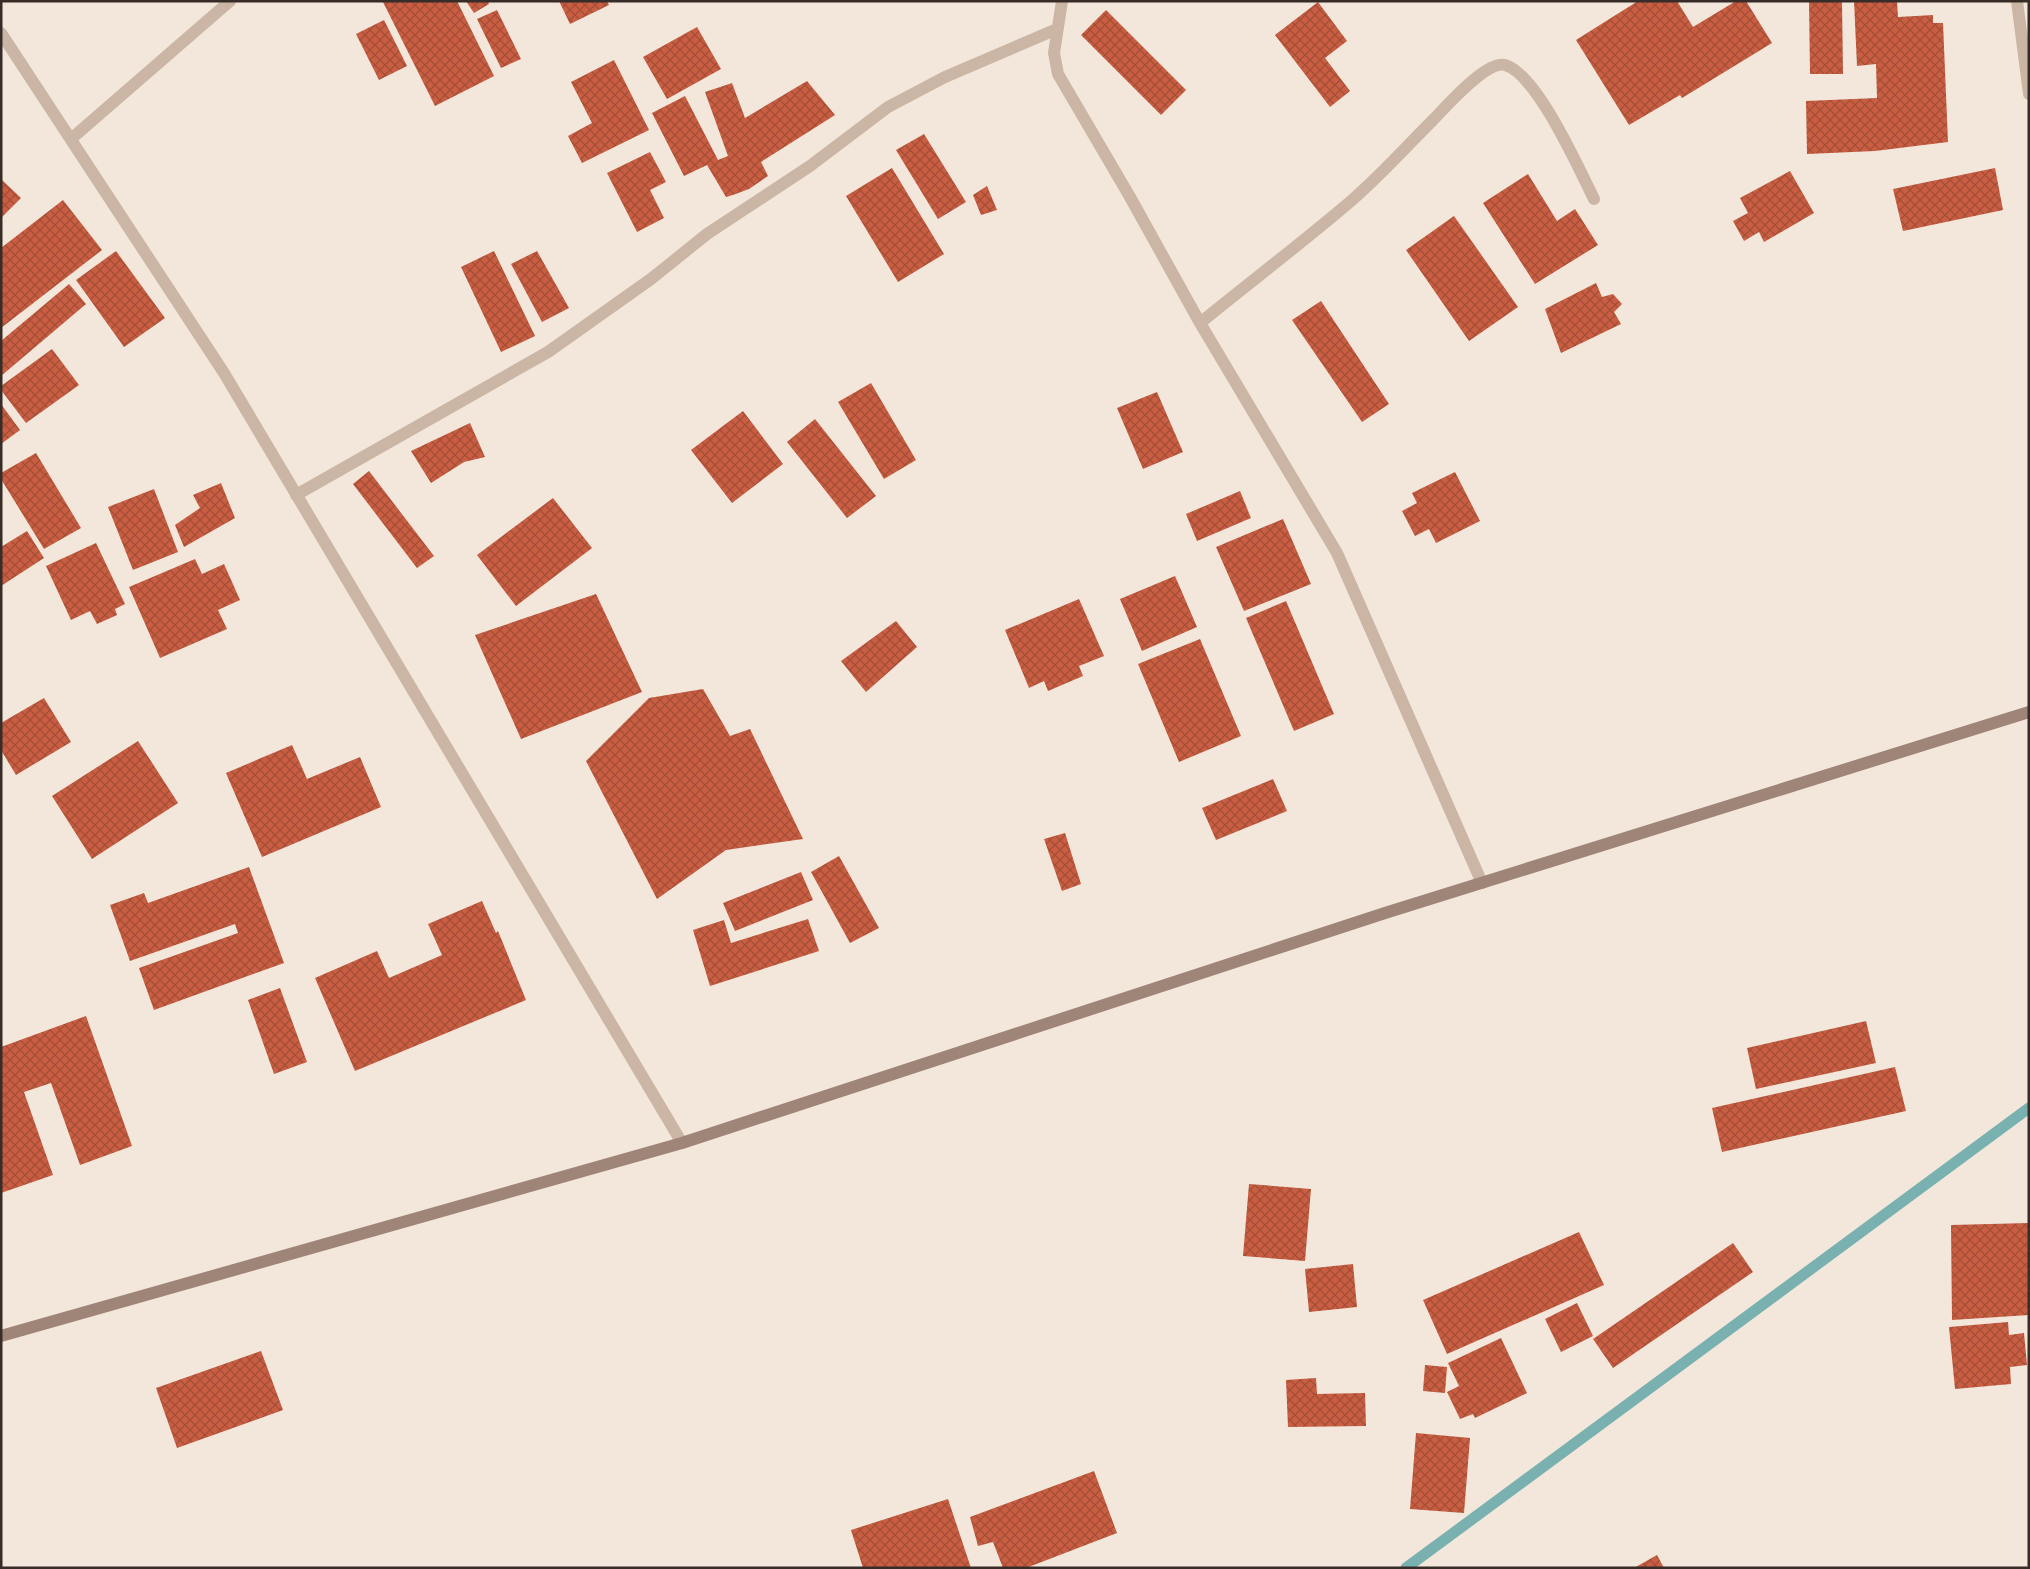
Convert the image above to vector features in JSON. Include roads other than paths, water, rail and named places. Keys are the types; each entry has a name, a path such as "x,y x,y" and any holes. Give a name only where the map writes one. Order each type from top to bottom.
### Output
{"street":[{"path":"71,139 230,1"},
{"path":"1062,1 1054,53 1058,74 1130,197 1200,323 1337,553 1482,883"},
{"path":"2017,1 2029,94"},
{"path":"296,494 548,352 651,279 707,234 810,166 888,107 945,77 1057,29"},
{"path":"1,33 224,373 682,1142"},
{"path":"1200,323 1352,200 1465,88 1491,67 1504,65 1520,73 1538,96 1594,199"},
{"path":"1,1336 682,1142 1375,916 2029,712"}],"waterway":[{"path":"1406,1568 2029,1108"}]}
